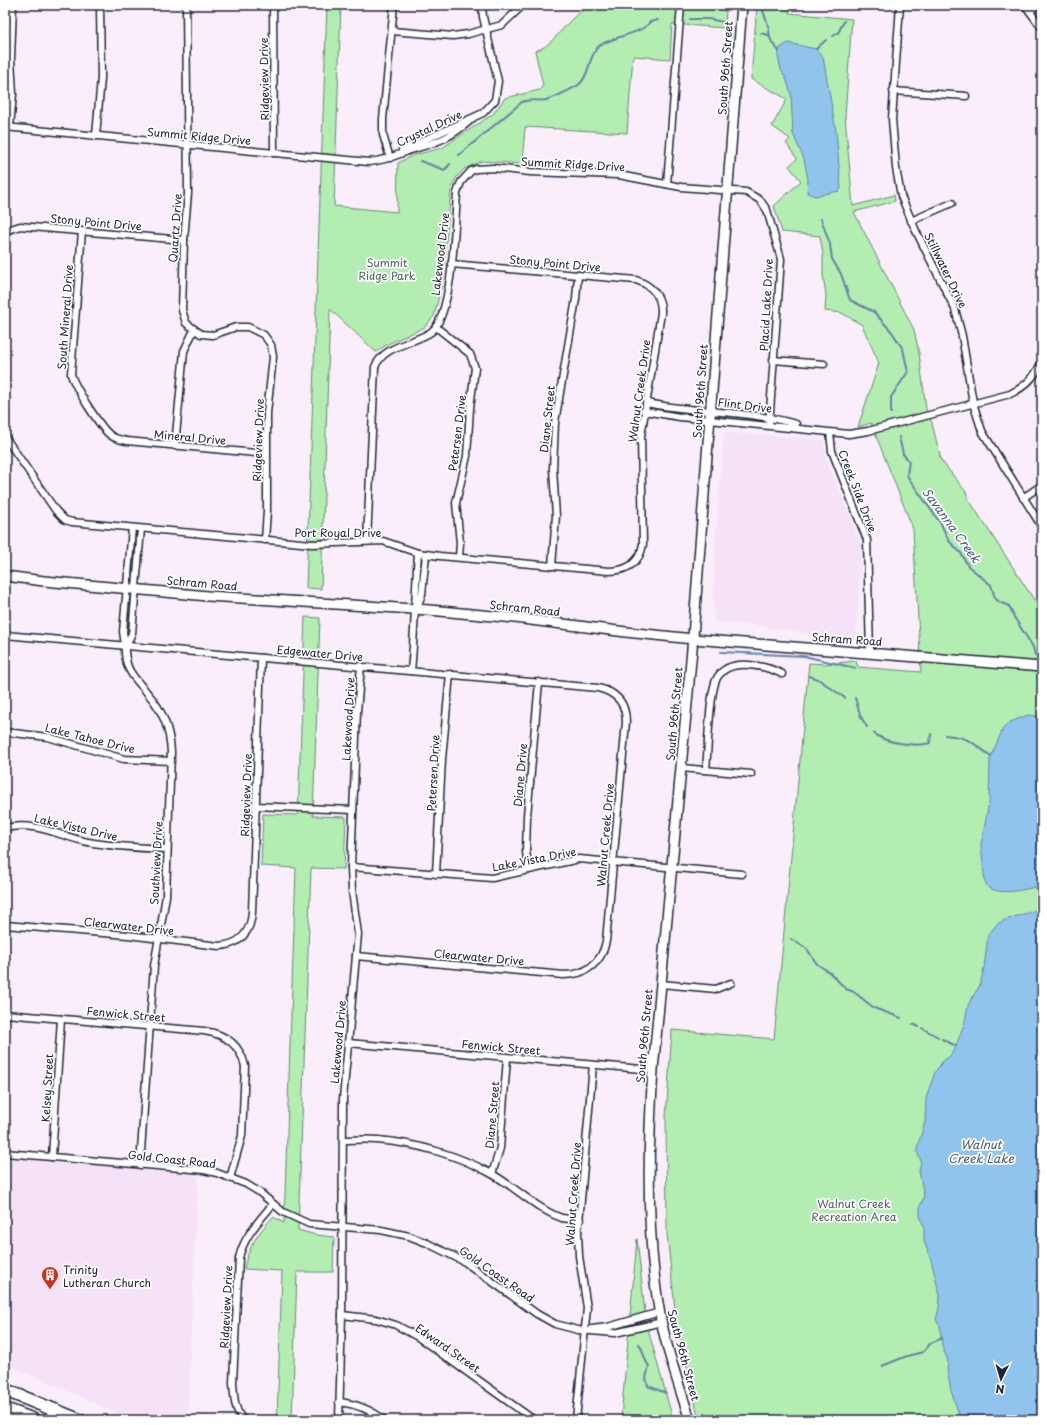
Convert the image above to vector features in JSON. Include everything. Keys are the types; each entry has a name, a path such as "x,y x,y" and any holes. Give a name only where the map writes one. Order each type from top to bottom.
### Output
{"highway":[{"path":"5,1391 25,1397 79,1420"},
{"path":"5,1409 34,1420"}],"main road":[{"name":"South 96th Street","path":"690,1420 662,1322 654,1273 650,1194 650,1129 653,1070 693,639 742,5"},
{"name":"Schram Road","path":"5,576 44,581 253,599 416,609 515,618 693,639 1042,667"}],"street":[{"path":"7,127 13,94 11,59 13,5"},
{"path":"96,136 101,78 100,5"},
{"name":"Quartz Drive","path":"186,5 188,193 184,240 182,310 186,323 194,330"},
{"name":"Ridgeview Drive","path":"273,5 274,153"},
{"path":"390,158 383,135 383,119 394,5"},
{"name":"Crystal Drive","path":"390,158 436,144 454,133 472,119 488,110 495,100 498,81 486,30 482,5"},
{"path":"392,31 453,36 486,30 502,25 523,5"},
{"path":"667,184 681,5"},
{"name":"Stillwater Drive","path":"900,5 892,119 896,168 901,196 911,221 955,309 962,336 973,403 980,426 988,443 1042,527"},
{"path":"1025,5 1042,28"},
{"path":"1030,11 1038,5"},
{"path":"893,91 966,96"},
{"name":"Summit Ridge Drive","path":"7,127 365,162 390,158"},
{"name":"Summit Ridge Drive","path":"466,175 476,169 493,168 530,172 603,174 667,184 727,191"},
{"name":"Lakewood Drive","path":"436,327 441,317 448,287 457,193 461,182 466,175"},
{"name":"Placid Lake Drive","path":"727,191 746,192 760,200 767,210 781,259 769,425"},
{"path":"911,221 952,203"},
{"name":"Stony Point Drive","path":"6,230 20,226 184,240"},
{"name":"South Mineral Drive","path":"82,231 70,374 74,384 105,430 113,438"},
{"name":"Stony Point Drive","path":"451,264 636,280 647,284 654,290"},
{"name":"Diane Street","path":"552,566 556,516 553,469 555,422 576,299 578,275"},
{"name":"Walnut Creek Drive","path":"632,565 639,558 643,544 640,447 644,411 661,313 661,304 654,290"},
{"name":"Ridgeview Drive","path":"194,330 201,334 213,335 236,326 248,327 259,331 268,341 272,351 266,454 267,511 264,540"},
{"path":"366,541 375,367 384,354 425,335 436,327"},
{"name":"Petersen Drive","path":"436,327 470,354 475,368 466,456 456,503 460,543 459,558"},
{"path":"175,446 184,351 194,330"},
{"path":"773,360 824,364"},
{"name":"Flint Drive","path":"646,402 769,425 830,433 858,433 1004,396 1020,389 1035,373 1042,361"},
{"name":"Flint Drive","path":"644,411 769,417 818,431"},
{"name":"Creek Side Drive","path":"830,433 832,451 867,540 870,652"},
{"name":"Port Royal Drive","path":"5,437 56,511 65,520 78,523 312,544 366,541 389,542 418,553 459,558 616,571 632,565"},
{"name":"Mineral Drive","path":"113,438 127,442 266,454"},
{"path":"1023,498 1042,485"},
{"name":"Southview Drive","path":"132,528 132,634 126,646 126,660 129,671 158,706 167,726 170,739 171,762 166,896 154,966 140,1165"},
{"name":"Southview Drive","path":"131,588 141,529"},
{"path":"411,671 416,609 415,594 418,553"},
{"path":"416,609 422,594 426,554"},
{"name":"Edgewater Drive","path":"5,635 604,689 618,697 624,708"},
{"name":"Ridgeview Drive","path":"246,933 251,918 261,658"},
{"path":"706,770 713,691 717,677 731,666 739,664 770,668 782,674"},
{"name":"Lakewood Drive","path":"339,1420 342,1315 343,1099 358,928 352,898 351,867 357,711 361,666"},
{"name":"Petersen Drive","path":"436,874 443,751 450,674"},
{"name":"Diane Drive","path":"529,870 526,852 527,816 539,682"},
{"name":"Walnut Creek Drive","path":"597,962 603,952 606,941 626,722 624,708"},
{"name":"Lake Tahoe Drive","path":"5,732 48,738 124,759 171,762"},
{"path":"681,768 751,774"},
{"path":"255,806 354,810"},
{"name":"Lake Vista Drive","path":"5,828 21,826 37,827 88,842 116,847 168,849"},
{"name":"Lake Vista Drive","path":"351,867 492,878 579,859 742,874"},
{"name":"Clearwater Drive","path":"5,925 226,945 237,941 246,933"},
{"name":"Clearwater Drive","path":"356,956 564,975 583,972 597,962"},
{"path":"661,984 716,989 731,983"},
{"name":"Fenwick Street","path":"5,1014 219,1033 227,1038 238,1049 245,1066 242,1136 230,1178"},
{"name":"Kelsey Street","path":"52,1157 61,1019"},
{"name":"Fenwick Street","path":"348,1043 653,1070"},
{"name":"Diane Street","path":"492,1174 500,1148 507,1058"},
{"name":"Walnut Creek Drive","path":"576,1420 585,1330 586,1299 579,1256 580,1220 594,1065"},
{"path":"343,1140 377,1140 422,1147 447,1155 492,1174 548,1212 562,1218 580,1220"},
{"name":"Gold Coast Road","path":"5,1153 204,1170 230,1178 259,1192 273,1204 294,1218 309,1224 342,1228 381,1230 409,1236 427,1243 465,1262 537,1314 555,1324 585,1330 615,1333 662,1322"},
{"name":"Ridgeview Drive","path":"243,1420 237,1413 233,1382 239,1258 242,1245 251,1231 273,1204"},
{"name":"Gold Coast Road","path":"585,1330 608,1327 660,1312"},
{"name":"Edward Street","path":"342,1315 376,1319 396,1325 412,1334 534,1420"},
{"path":"339,1402 352,1403 368,1409 384,1420"}],"shaded area":[{"path":"724,432 823,440 826,459 860,542 861,552 856,637 797,632 754,625 715,622 713,607 716,535"},
{"path":"5,1153 198,1170 187,1420 132,1420 5,1363"}],"green space":[{"name":"Summit Ridge Park","path":"327,5 341,5 334,206 397,212 398,163 414,155 442,148 493,114 505,98 540,90 543,85 535,51 550,43 572,18 584,10 593,5 674,5 726,10 725,28 672,24 670,59 633,56 627,133 525,127 522,164 482,161 464,169 456,178 451,190 442,284 434,316 425,327 388,344 376,352 330,309 321,589 306,588"},
{"name":"Walnut Creek Recreation Area","path":"757,5 789,5 789,13 852,19 845,116 853,206 894,195 895,201 854,212 914,330 919,353 926,409 932,423 941,460 966,492 969,500 1042,612 1042,1420 699,1420 676,1318 667,1234 666,1117 672,1030 774,1039 809,663 826,664 856,661 858,667 921,672 913,529 871,423 858,427 879,363 862,325 842,313 825,311 826,295 820,236 782,232 774,206 801,181 789,166 797,159 786,143 790,139 772,126 787,99 751,79"},
{"path":"305,617 320,618 313,816 346,817 344,869 311,868 298,1230 316,1235 334,1237 333,1272 297,1272 292,1420 277,1420 282,1271 244,1269 251,1247 258,1235 273,1217 284,1223 296,868 261,866 263,814 298,815"},
{"path":"637,1239 646,1322 673,1420 621,1418"}],"water":[{"path":"788,43 816,49 823,57 836,131 841,189 839,191 815,196 807,193 808,180 804,159 793,134 791,94 786,78 781,70 778,56 780,48"},
{"path":"1028,715 1042,717 1042,885 1028,889 1011,891 995,890 989,887 985,882 981,845 989,803 990,758 1003,729 1010,722"},
{"name":"Walnut Creek Lake","path":"1042,908 1042,1420 961,1420 951,1391 947,1370 948,1361 942,1346 940,1326 936,1320 940,1296 931,1260 924,1241 924,1227 920,1216 920,1207 924,1196 919,1171 921,1161 917,1148 925,1122 926,1098 935,1072 943,1061 950,1056 956,1046 965,1021 968,1005 980,985 984,968 988,935 997,924 1005,920"}],"waterway":[{"name":"Savanna Creek","path":"763,10 770,39 779,51"},
{"path":"690,19 708,19 724,22"},
{"path":"459,155 522,102 528,100 550,99 577,86 584,78 595,50 599,46 610,40 640,30 650,22 658,20"},
{"path":"833,36 838,33 844,21"},
{"path":"761,33 768,35"},
{"path":"816,49 826,40"},
{"path":"420,161 445,170 450,164"},
{"name":"Savanna Creek","path":"821,219 830,244 832,259 841,274 850,300 874,312 892,332 903,349 908,372 891,397 891,413"},
{"name":"Savanna Creek","path":"899,437 903,454 909,461 907,475 910,480 941,524 949,541 961,553 968,566 991,585 995,598 999,602 1009,606 1014,617 1033,647 1035,655"},
{"path":"721,652 804,656 855,668"},
{"path":"809,676 818,679 845,698"},
{"path":"855,698 861,717 867,727"},
{"path":"874,733 892,742 917,745 930,743 931,734"},
{"path":"945,735 966,739 991,756"},
{"path":"791,939 807,949 817,964 829,972 846,989 854,992 874,1008 901,1018"},
{"path":"913,1024 919,1027"},
{"path":"922,1028 938,1037"},
{"path":"942,1039 956,1046"},
{"path":"882,1366 907,1356 923,1352 931,1343 942,1338"},
{"path":"639,1344 649,1366 646,1378 648,1386 666,1393"},
{"path":"705,1413 712,1420"}],"place":[{"name":"Trinity Lutheran Church","path":"50,1290"}]}
